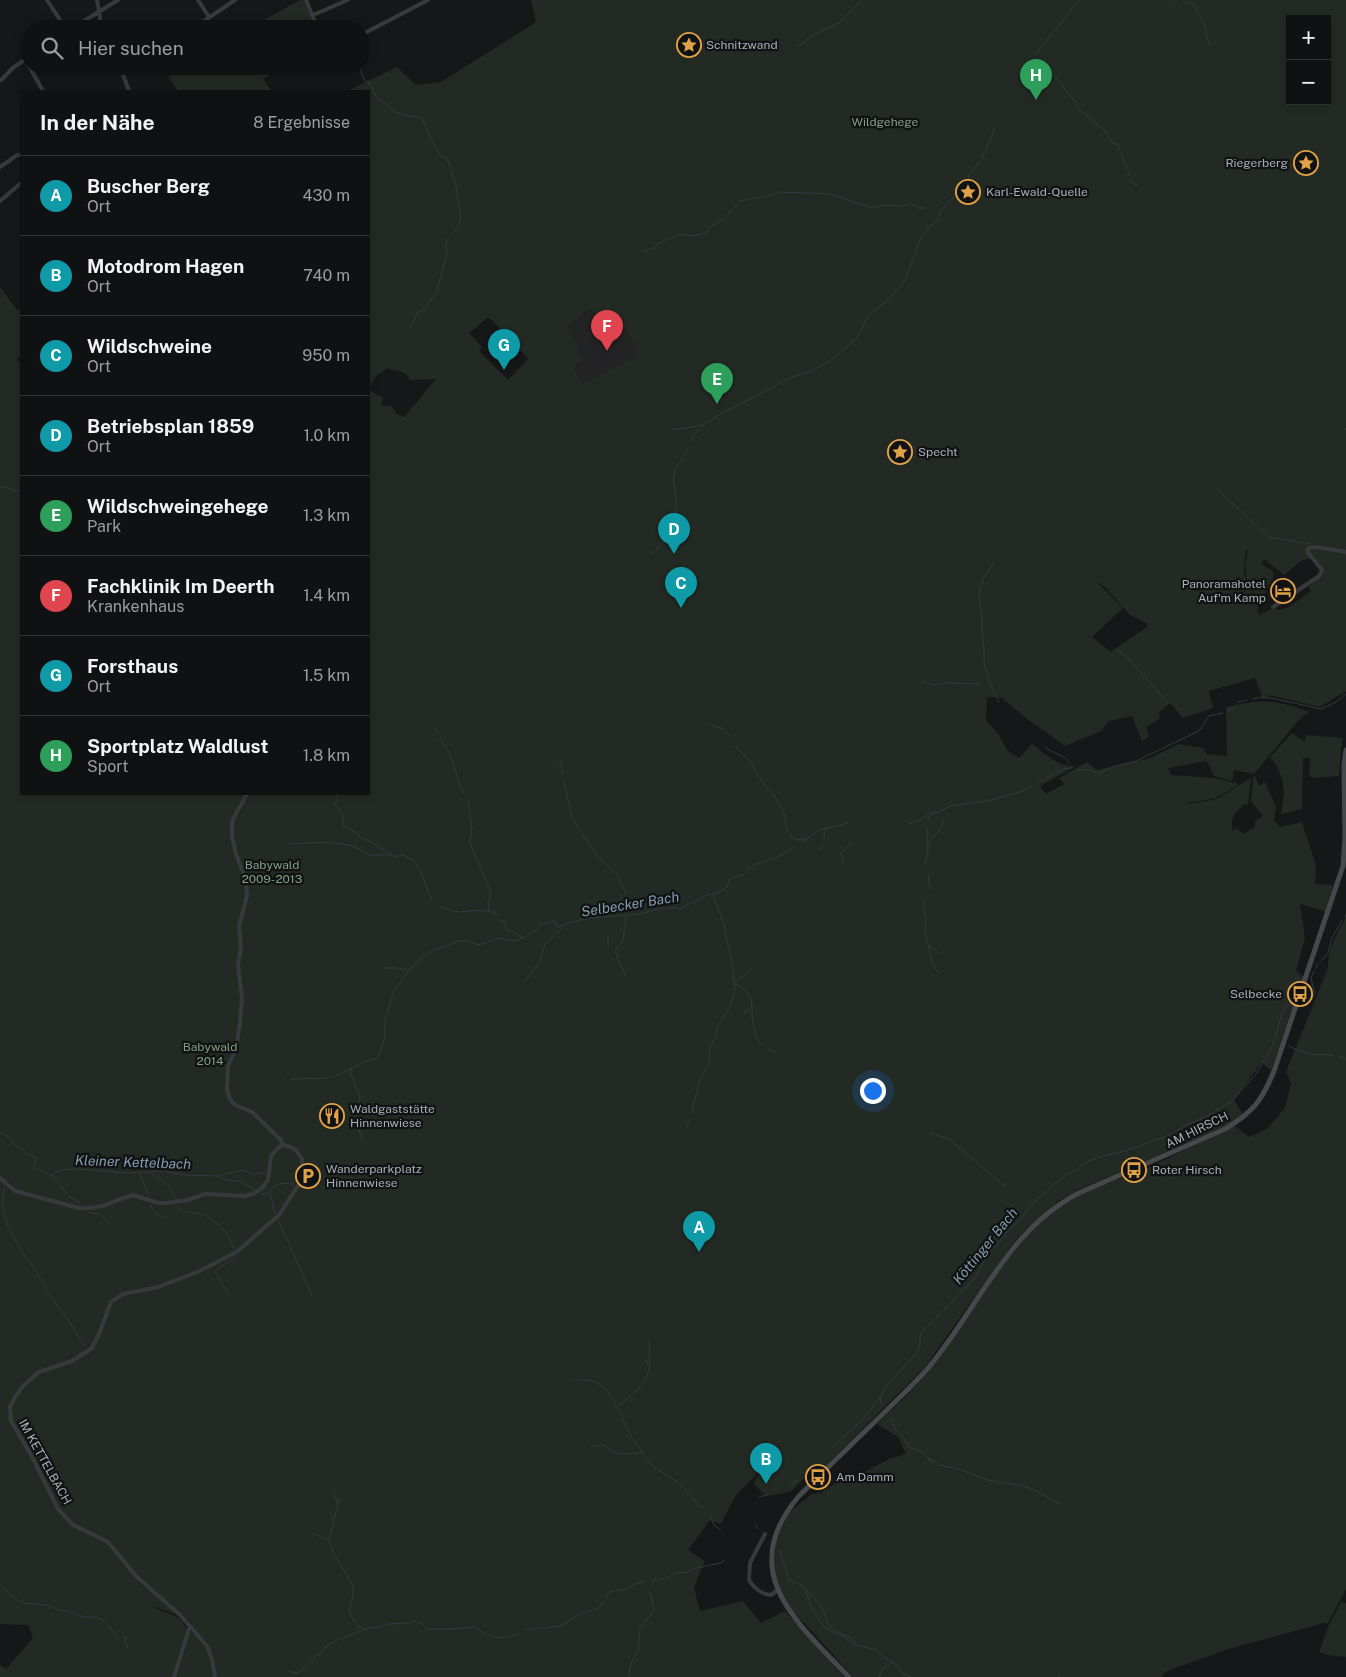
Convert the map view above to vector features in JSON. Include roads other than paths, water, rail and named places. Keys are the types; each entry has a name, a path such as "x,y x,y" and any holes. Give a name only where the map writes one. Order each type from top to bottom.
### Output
{"main road":[{"name":"AM HIRSCH","path":"849,1677 798,1622 786,1606 778,1590 772,1571 773,1540 784,1515 812,1483 928,1368 1019,1240 1051,1210 1079,1193 1225,1128 1240,1120 1257,1104 1266,1090 1283,1043 1343,866 1345,838 1344,765 1346,750"}],"street":[{"path":"47,0 60,20"},
{"path":"97,0 101,20"},
{"path":"86,20 118,0"},
{"path":"198,0 210,17"},
{"path":"206,20 235,0"},
{"path":"306,0 315,20"},
{"path":"313,15 348,0"},
{"path":"370,30 428,0"},
{"path":"1,80 20,63"},
{"path":"35,75 43,90"},
{"path":"123,75 129,90"},
{"path":"0,167 17,155 20,155"},
{"path":"0,201 20,184"},
{"path":"1273,608 1319,576 1322,570 1307,551 1309,548 1312,546 1322,547 1346,552"},
{"name":"IM KETTELBACH","path":"215,1677 212,1659 207,1646 190,1626 136,1576 108,1543 73,1524 58,1509 30,1453 10,1422 10,1407 23,1386 39,1372 72,1361 92,1348 111,1302 123,1294 158,1287 200,1271 238,1251 280,1215 298,1184 302,1159 296,1150 283,1145 280,1138 252,1112 235,1105 230,1099 227,1090 228,1066 236,1049 240,1022 242,998 238,965 241,947 239,926 247,896 245,873 236,854 231,829 233,819 246,795"},
{"path":"0,1178 15,1191 79,1208 97,1208 132,1195 159,1203 188,1200 205,1194 245,1196 263,1188 268,1180 271,1156 276,1149 283,1145"},
{"path":"765,1534 750,1563 748,1580 758,1590 767,1595 771,1595 778,1590"},
{"path":"174,1677 190,1626"}],"waterway":[{"path":"797,47 817,33 839,23 862,0"},
{"path":"1035,55 1079,0"},
{"path":"1182,2 1195,6 1204,24 1210,45"},
{"path":"1054,74 1079,109 1105,131 1113,143 1118,145 1119,150"},
{"path":"362,75 376,96 395,112 420,117 440,155 447,158 456,186 461,218 452,235"},
{"path":"690,442 704,425 719,415 792,377 812,371 830,361 856,339 869,315 886,302 906,278 919,242 927,229 938,220 941,210 963,190 969,175 982,159 995,128"},
{"path":"1122,156 1129,175"},
{"path":"1130,179 1137,185"},
{"path":"643,251 654,248 658,244 679,234 693,236 706,233 709,228 723,219 740,201 781,192 830,194 872,208 912,204 919,208 926,208"},
{"path":"410,327 418,312 422,311 438,291 447,255 447,239"},
{"path":"672,429 703,425"},
{"path":"651,554 662,544 670,532 676,503 674,476 688,448"},
{"path":"0,486 20,492"},
{"path":"1217,489 1269,537 1310,544"},
{"path":"994,562 984,578 979,600 982,617 984,662 988,678 999,702"},
{"path":"1118,650 1128,658 1168,703"},
{"path":"922,681 934,685 948,683 980,684"},
{"name":"Selbecker Bach","path":"1253,699 1263,697 1321,709 1336,702 1346,694"},
{"name":"Selbecker Bach","path":"1238,702 1247,700"},
{"name":"Selbecker Bach","path":"1227,712 1236,706"},
{"name":"Selbecker Bach","path":"1078,770 1100,773 1112,767 1136,761 1199,731 1209,716 1223,713"},
{"path":"710,725 724,729 732,739"},
{"path":"434,726 437,732"},
{"path":"439,739 448,751 464,794"},
{"path":"735,746 751,762 762,782 776,798 784,813 787,829 794,839 807,838"},
{"path":"1045,747 1070,763"},
{"path":"560,761 563,774"},
{"name":"Selbecker Bach","path":"1037,783 1064,769 1071,768"},
{"path":"564,781 572,818 597,856 617,875 629,901 629,910"},
{"name":"Selbecker Bach","path":"908,824 918,821 928,814 951,806 991,800 1023,791 1034,785"},
{"name":"Selbecker Bach","path":"336,795 338,800 335,804 343,815 343,826 396,857 403,855 413,861 419,869 432,900"},
{"path":"468,801 472,827 470,844 491,892 488,902 489,911"},
{"name":"Selbecker Bach","path":"928,820 932,813"},
{"path":"925,864 930,840 940,830 944,820"},
{"name":"Selbecker Bach","path":"801,843 819,830 848,823"},
{"path":"927,828 928,852"},
{"path":"824,839 824,833 827,829"},
{"path":"288,844 339,843 355,847 369,855 392,856"},
{"path":"844,862 840,853 852,843"},
{"path":"819,850 824,845"},
{"name":"Selbecker Bach","path":"501,921 504,921 506,930 514,932 523,938 538,929 541,923 549,923 551,920 555,921 559,927 590,918 641,914 661,908 682,908 708,895 721,891 727,887 730,879 744,874 754,865 776,858 792,848"},
{"path":"928,874 930,890"},
{"path":"713,894 725,928 735,990"},
{"path":"926,900 923,905 926,918 925,932 932,961 937,972"},
{"name":"Selbecker Bach","path":"440,907 457,912 485,911 499,915"},
{"path":"626,917 623,940 615,951 626,976"},
{"name":"Köttinger Bach","path":"1321,961 1328,953 1332,938 1342,920"},
{"path":"526,980 540,961 545,944 563,927"},
{"path":"608,936 608,946"},
{"path":"334,1077 364,1062 377,1058 385,1038 384,1023 394,991 410,969 422,958 433,950 458,941 467,941 478,945 500,938 514,941 523,938"},
{"path":"929,946 939,953"},
{"name":"Köttinger Bach","path":"1316,968 1318,964"},
{"path":"384,968 408,970"},
{"path":"734,980 737,981 751,970"},
{"name":"Köttinger Bach","path":"1303,1003 1311,1000 1315,994 1311,978 1314,971"},
{"path":"735,984 747,992 752,1003 752,1019 761,1045"},
{"path":"692,1111 699,1082 709,1063 710,1047 715,1039 718,1025 729,1009 734,995"},
{"name":"Köttinger Bach","path":"832,1448 865,1417 887,1385 917,1353 920,1346 921,1333 975,1278 991,1249 1019,1221 1032,1204 1058,1181 1091,1160 1125,1151 1172,1134 1232,1101 1256,1074 1273,1045 1282,1013 1287,1005 1292,1003"},
{"path":"743,1014 752,1006"},
{"path":"1288,1046 1309,1054 1333,1055"},
{"path":"767,1048 775,1052"},
{"path":"1339,1056 1346,1059"},
{"path":"352,1069 351,1074 360,1097 356,1120 362,1140"},
{"path":"291,1079 328,1078"},
{"path":"686,1128 690,1118"},
{"name":"Kleiner Kettelbach","path":"0,1133 6,1135 16,1146 35,1158 34,1168 52,1176 54,1173 63,1170 80,1169 125,1173 161,1171 186,1175 217,1176 226,1180 239,1181 255,1190"},
{"path":"930,1133 949,1139 1006,1186"},
{"path":"218,1176 243,1170 255,1175 259,1172 266,1175"},
{"path":"146,1172 164,1182 175,1199"},
{"path":"139,1173 149,1195"},
{"path":"53,1176 69,1196 80,1203"},
{"path":"269,1191 280,1184 293,1184"},
{"path":"4,1188 2,1203 8,1227 24,1255 36,1270 48,1293 71,1324 84,1346"},
{"name":"Kleiner Kettelbach","path":"261,1194 270,1192 275,1214"},
{"path":"151,1205 157,1214 167,1218"},
{"path":"178,1208 212,1219 226,1232 233,1248"},
{"path":"87,1212 99,1214 110,1223"},
{"name":"Kleiner Kettelbach","path":"278,1220 312,1295"},
{"path":"229,1295 215,1272 236,1255"},
{"path":"618,1406 645,1381 649,1369 649,1341"},
{"path":"643,1359 647,1361 648,1365"},
{"path":"575,1380 587,1380 598,1383 607,1390 632,1438 650,1463 681,1484 698,1504 705,1509"},
{"name":"Köttinger Bach","path":"880,1397 881,1404"},
{"path":"890,1418 895,1429 902,1435 909,1447 921,1451 940,1465 962,1470 987,1480 1024,1486 1060,1504"},
{"path":"590,1446 604,1445 617,1454 642,1453"},
{"path":"928,1458 931,1463"},
{"name":"Köttinger Bach","path":"789,1487 799,1479"},
{"path":"333,1492 338,1504 329,1541 333,1552 353,1586 349,1611 358,1627 366,1629"},
{"name":"Köttinger Bach","path":"759,1497 767,1495"},
{"path":"338,1504 341,1498"},
{"path":"330,1511 333,1519"},
{"path":"710,1516 714,1525 721,1530"},
{"path":"755,1524 758,1529"},
{"path":"312,1533 327,1540"},
{"path":"779,1551 790,1580 804,1587 812,1608 824,1627 838,1635 845,1636 847,1640 856,1645 877,1650 881,1655 898,1666 901,1672 910,1677"},
{"name":"Köttinger Bach","path":"651,1586 654,1580 720,1563 725,1560"},
{"path":"525,1630 561,1626 581,1613 597,1609 606,1599 609,1592 625,1589 644,1582"},
{"path":"0,1585 16,1599 24,1603 47,1605 83,1617 95,1617 104,1621 117,1636"},
{"path":"806,1590 822,1607 832,1629 857,1643"},
{"name":"Köttinger Bach","path":"629,1677 630,1665 638,1651 640,1628 654,1611 650,1591"},
{"path":"289,1671 299,1672 316,1655 320,1654 325,1647 338,1640 371,1627 376,1628 387,1624 414,1621 423,1624 427,1629 474,1627 484,1633 500,1638 518,1633"},
{"path":"124,1637 128,1649"},
{"path":"124,1637 129,1638"},
{"path":"879,1677 883,1668 893,1662"}],"place":[{"name":"Schnitzwand","path":"689,45"},
{"name":"Sportplatz Waldlust","path":"1036,100"},
{"name":"Riegerberg","path":"1306,163"},
{"name":"Karl-Ewald-Quelle","path":"968,192"},
{"name":"Fachklinik Im Deerth","path":"607,351"},
{"name":"Forsthaus","path":"504,370"},
{"name":"Wildschweingehege","path":"717,404"},
{"name":"Specht","path":"900,452"},
{"name":"Betriebsplan 1859","path":"674,554"},
{"name":"Panoramahotel Auf'm Kamp","path":"1283,591"},
{"name":"Wildschweine","path":"681,608"},
{"name":"Selbecke","path":"1300,994"},
{"name":"Waldgaststätte Hinnenwiese","path":"332,1116"},
{"name":"Roter Hirsch","path":"1134,1170"},
{"name":"Wanderparkplatz Hinnenwiese","path":"308,1176"},
{"name":"Buscher Berg","path":"699,1252"},
{"name":"Am Damm","path":"818,1477"},
{"name":"Motodrom Hagen","path":"766,1484"}],"park label":[{"name":"Wildgehege","path":"885,122"},
{"name":"Babywald 2009-2013","path":"272,872"},
{"name":"Babywald 2014","path":"210,1054"}]}
